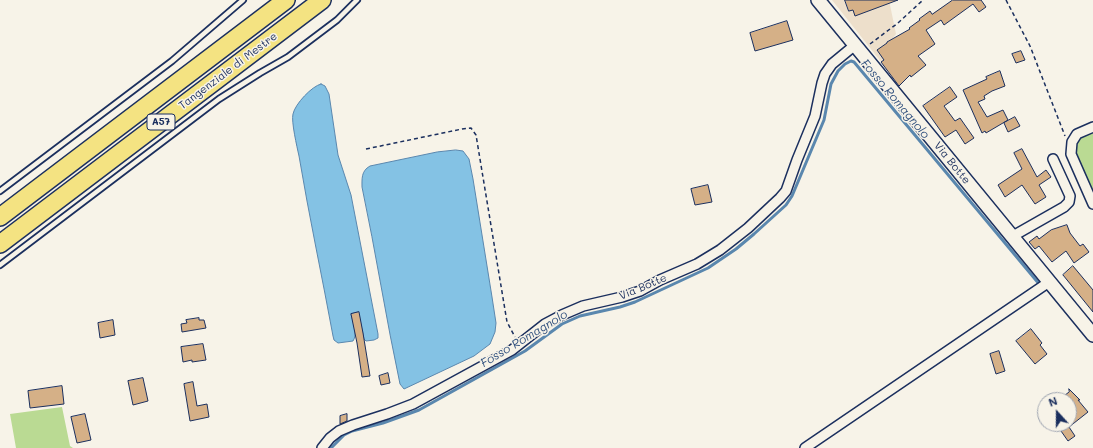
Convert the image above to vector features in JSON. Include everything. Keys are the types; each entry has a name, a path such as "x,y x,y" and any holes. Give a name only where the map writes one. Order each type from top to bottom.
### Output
{"highway":[{"name":"Tangenziale di Mestre","path":"0,217 286,0"},
{"name":"Tangenziale di Mestre","path":"0,244 322,0"}],"street":[{"name":"Via Botte","path":"818,0 1093,335"},
{"name":"Via Botte","path":"322,448 330,438 339,431 413,404 506,354 545,324 562,315 584,306 622,297 640,290 697,264 720,250 748,228 786,191 797,160 816,116 825,74 832,64 857,48"},
{"path":"1093,127 1077,134 1072,142 1071,154 1093,204"},
{"path":"1013,236 1064,207 1069,202 1070,196 1053,159"},
{"path":"805,448 1049,282"}],"lane":[{"path":"0,191 172,61 243,0"},
{"path":"0,265 219,98 288,57 337,20 357,0"}],"path":[{"path":"857,48 898,23 923,0"},
{"path":"1006,0 1030,46 1063,128 1071,154"},
{"path":"366,149 471,128 476,135 507,322 512,334 520,344"}],"shaded area":[{"path":"832,0 889,0 896,34 892,39 882,63"}],"green space":[{"path":"1093,130 1093,195 1071,141"},
{"path":"62,407 70,446 73,448 16,448 10,414"}],"water":[{"path":"321,84 325,86 329,94 338,155 351,195 378,334 378,338 374,340 366,341 364,339 358,312 351,314 355,331 353,341 338,343 334,340 333,336 294,134 293,122 293,114 297,105 313,88"},
{"path":"456,150 463,151 469,159 496,323 495,332 490,344 474,356 404,389 400,384 390,335 362,187 363,175 365,170 370,166 437,152"}],"building":[{"path":"845,0 898,0 855,16 853,10 849,11"},
{"path":"953,0 981,0 986,7 979,12 973,4 944,25 941,20 926,30 935,44 918,56 926,65 911,77 910,75 899,86 881,62 884,60 877,50 887,42 910,29 909,28 930,11 932,14"},
{"path":"787,21 793,40 755,51 750,33"},
{"path":"1021,51 1025,60 1016,63 1012,54"},
{"path":"1000,71 1005,86 992,91 984,96 985,99 978,102 987,117 1003,110 1008,120 986,133 985,131 982,133 963,90"},
{"path":"950,87 957,97 944,106 955,121 960,118 974,138 965,144 956,130 945,137 923,106"},
{"path":"1015,117 1020,126 1008,132 1004,123"},
{"path":"1022,149 1037,177 1046,170 1051,177 1039,185 1046,197 1035,204 1022,185 1005,197 998,185 1022,169 1014,153"},
{"path":"708,185 712,202 695,205 691,189"},
{"path":"1067,225 1070,233 1080,246 1083,244 1089,252 1074,263 1066,251 1052,262 1039,246 1035,249 1029,242 1037,236 1039,239 1051,230"},
{"path":"1073,266 1093,290 1093,312 1063,275"},
{"path":"359,312 370,376 362,377 351,314"},
{"path":"199,318 199,320 204,320 206,328 182,332 181,324 187,323 186,320"},
{"path":"113,320 115,335 100,338 98,323"},
{"path":"1031,329 1042,343 1040,345 1047,354 1035,364 1016,341"},
{"path":"203,344 206,360 192,362 192,360 183,362 181,347"},
{"path":"999,351 1005,371 996,374 990,354"},
{"path":"388,373 390,383 381,385 379,376"},
{"path":"143,378 148,401 133,405 128,381"},
{"path":"193,382 197,406 207,404 209,417 190,421 184,384"},
{"path":"62,386 64,404 30,408 28,391"},
{"path":"1077,397 1080,400 1078,400 1088,412 1077,421"},
{"path":"85,414 91,440 77,443 71,417"},
{"path":"347,414 347,421 340,424 340,416"},
{"path":"1062,432 1072,432 1075,436 1068,441"}],"waterway":[{"name":"Fosso Romagnolo","path":"331,448 344,435 352,431 383,423 419,410 525,351 562,324 580,316 635,302 708,268 736,249 786,205 792,196 824,120 831,84 838,71 845,64 851,61 854,62 1040,285"}]}
